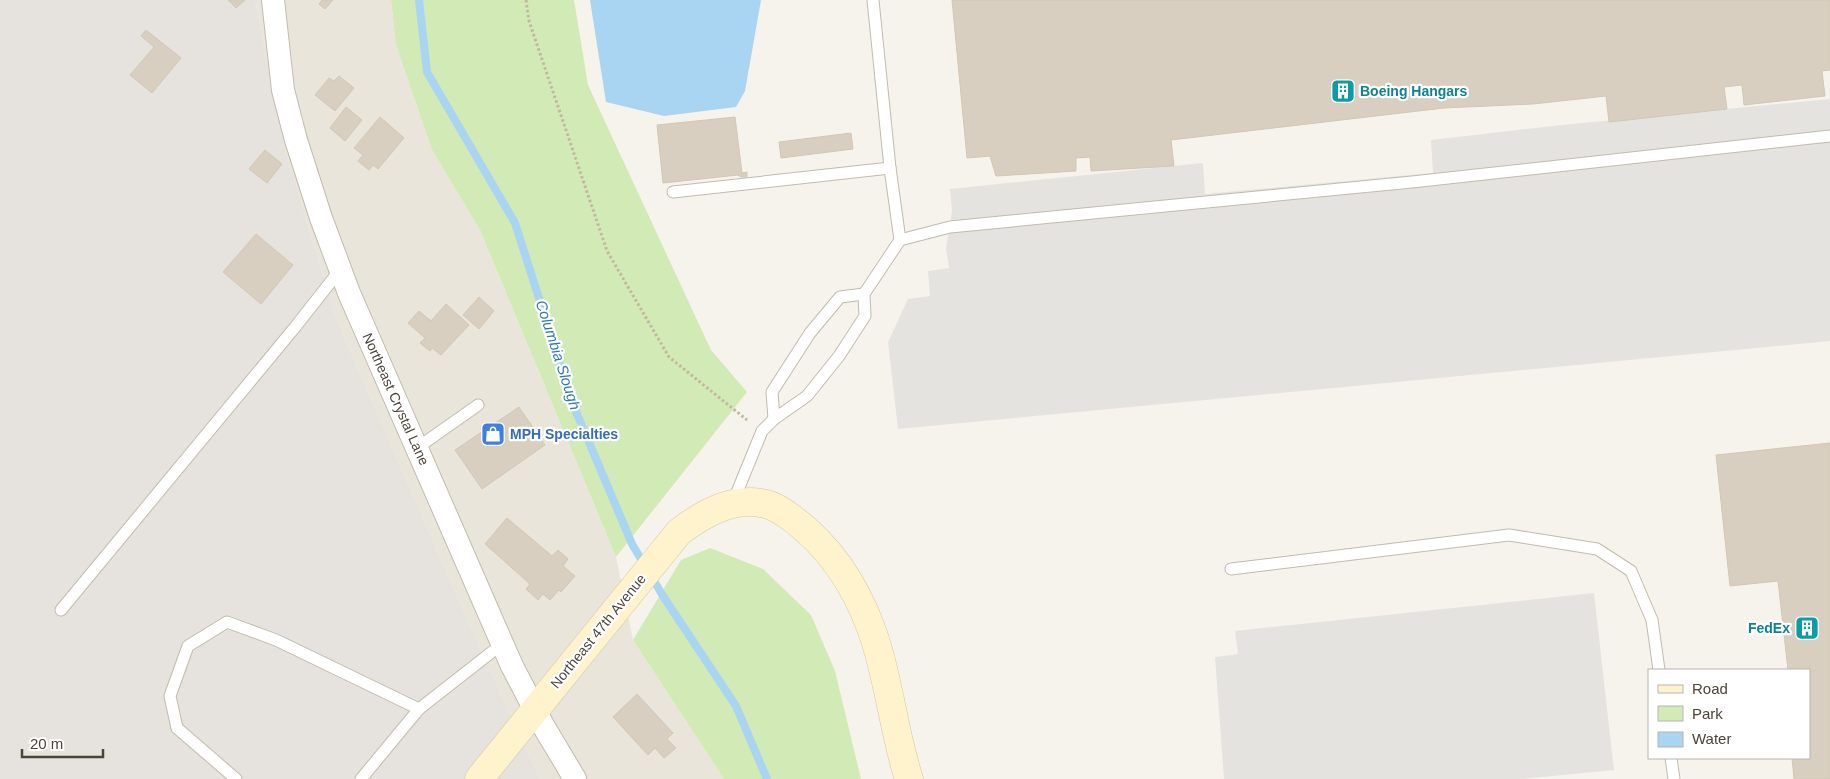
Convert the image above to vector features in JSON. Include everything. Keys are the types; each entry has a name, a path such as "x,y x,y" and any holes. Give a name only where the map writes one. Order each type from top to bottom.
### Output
{"street":[{"name":"Northeast Crystal Lane","path":"273,0 283,90 296,140 340,270 502,644 535,709 575,779"},
{"name":"Northeast 47th Avenue","path":"479,779 664,549 680,532 693,521 712,510 733,504 753,502 768,504 803,526 835,560 849,580 871,629 878,651 909,779"}],"lane":[{"path":"733,504 762,431 774,419 807,396 839,356 865,316 864,294 900,240 890,168 873,0"},
{"path":"900,240 950,227 1412,182 1830,136"},
{"path":"673,192 890,168"},
{"path":"61,610 296,326 340,270"},
{"path":"774,419 772,392 810,333 840,297 864,294"},
{"path":"417,448 478,405"},
{"path":"1232,569 1509,535 1597,549 1631,571 1652,620 1659,669"},
{"path":"236,779 177,728 170,696 188,646 227,622 276,640 419,708"},
{"path":"361,779 419,708 502,644"},
{"path":"1671,759 1674,779"}],"path":[{"path":"526,0 530,20 607,251 669,357 762,431"}],"shaded area":[{"path":"0,0 255,0 287,156 337,321 469,624 540,779 0,779"},
{"path":"255,0 391,0 396,45 432,150 480,230 616,557 633,640 724,779 540,779 469,624 337,321 287,156"},
{"path":"1830,99 1830,341 898,429 888,342 908,299 930,296 928,271 949,268 946,249 952,211 950,189 1203,163 1205,194 1433,173 1431,140 1562,125"},
{"path":"1594,593 1614,770 1522,779 1224,779 1215,657 1238,654 1235,631"}],"green space":[{"path":"391,0 574,0 588,85 711,350 747,392 616,557 480,230 432,150 396,45"},
{"path":"710,548 763,569 811,615 835,671 861,779 724,779 633,640 681,560"}],"water":[{"path":"590,0 761,0 745,91 736,107 664,116 606,102"}],"building":[{"path":"228,0 245,0 236,8"},
{"path":"322,0 333,0 325,9 319,4"},
{"name":"Boeing Hangars","path":"952,0 1830,0 1830,70 1822,71 1825,96 1744,105 1742,85 1724,87 1727,109 1609,122 1606,96 1533,104 1444,108 1171,140 1174,166 1091,171 1090,157 1076,158 1076,171 996,176 990,156 967,158"},
{"path":"146,30 181,58 152,93 130,75 154,47 141,36"},
{"path":"339,76 354,88 335,111 315,95 329,78 334,81"},
{"path":"346,107 362,120 345,141 330,128"},
{"path":"380,117 404,138 378,169 373,165 369,170 358,161 363,155 354,148"},
{"path":"735,117 742,173 747,172 747,177 738,175 663,183 657,125"},
{"path":"851,133 853,149 781,158 779,142"},
{"path":"265,150 282,164 267,183 249,169"},
{"path":"256,234 293,265 261,304 223,272"},
{"path":"479,297 494,311 479,329 463,315"},
{"path":"446,304 469,325 441,355 432,348 430,351 420,343 425,338 408,323 419,311 431,321"},
{"path":"519,407 545,445 482,489 455,450"},
{"name":"FedEx","path":"1830,443 1830,779 1794,779 1792,759 1810,759 1810,669 1788,669 1778,581 1730,586 1716,455"},
{"path":"507,518 552,556 558,550 568,559 563,566 575,576 561,592 559,590 550,600 543,594 538,600 526,589 530,584 485,544"},
{"path":"637,694 673,733 667,739 676,748 664,758 655,748 648,755 613,717"}],"waterway":[{"name":"Columbia Slough","path":"419,0 427,72 515,223 572,402 632,544 663,596 736,706 767,779"}],"place":[{"name":"Boeing Hangars","path":"1343,91"},
{"name":"MPH Specialties","path":"493,434"},
{"name":"FedEx","path":"1807,628"}]}
